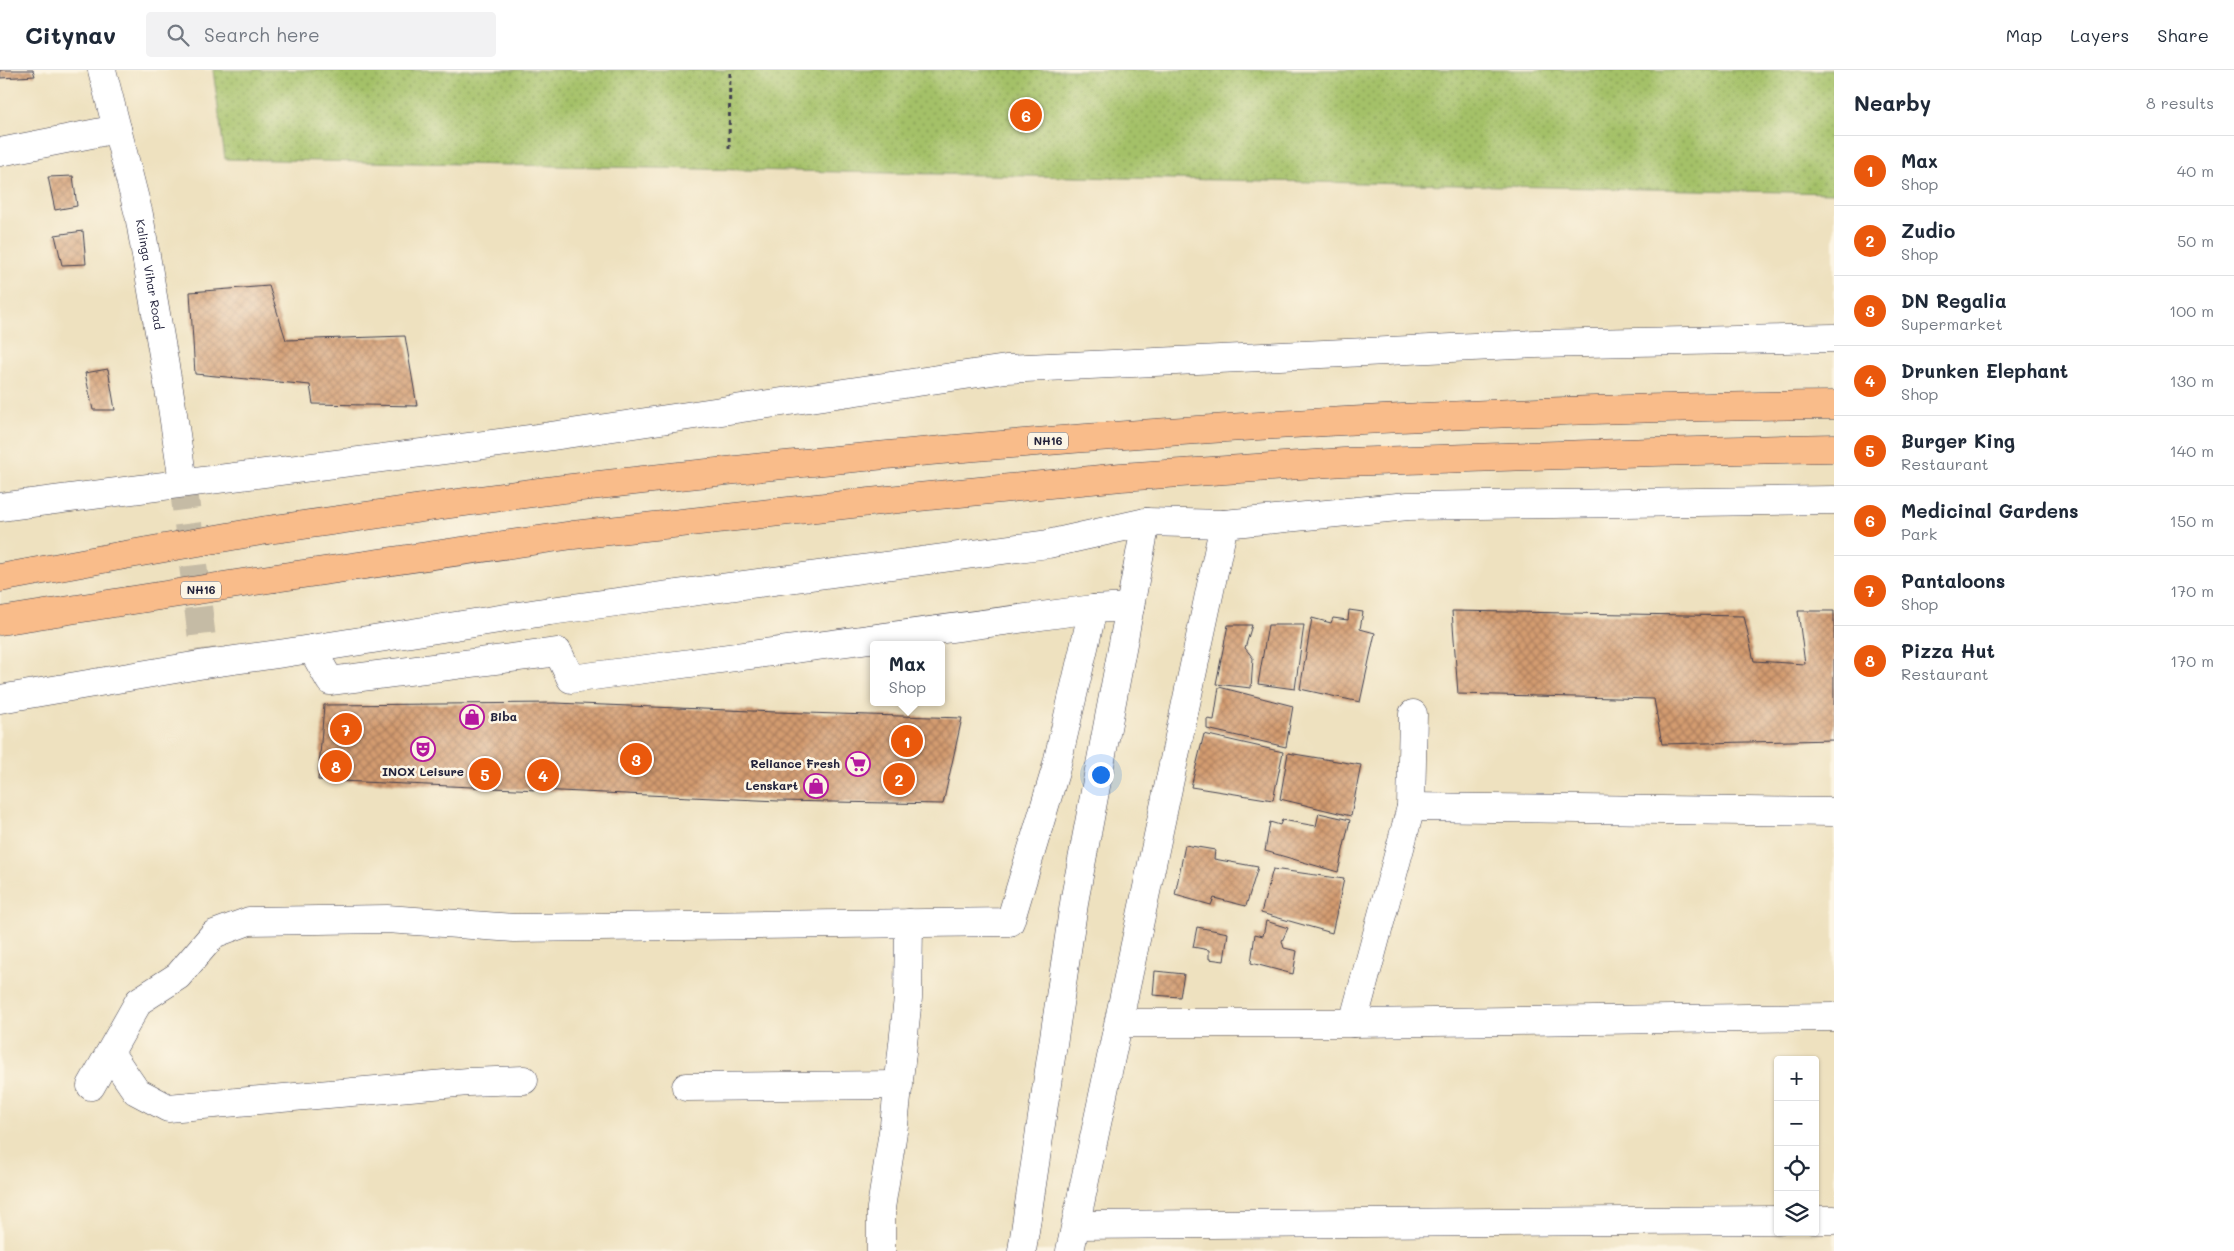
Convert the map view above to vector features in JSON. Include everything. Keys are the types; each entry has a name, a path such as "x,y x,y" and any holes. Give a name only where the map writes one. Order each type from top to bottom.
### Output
{"highway":[{"name":"NH16","path":"0,578 267,530 580,487 882,456 1117,435 1340,422 1642,407 1834,405"},
{"name":"NH16","path":"0,621 275,578 573,535 878,501 1121,477 1344,462 1834,448"}],"street":[{"name":"Kalinga Vihar Road","path":"102,70 139,215 172,406 183,482"},
{"path":"0,152 117,129"},
{"path":"0,507 183,482 294,470 538,438 1006,369 1535,344 1834,338"},
{"path":"0,699 205,664 550,611 1048,544 1146,522 1224,524 1408,506 1834,500"},
{"path":"1022,1251 1075,897 1146,522"},
{"path":"1224,524 1073,1238 1774,1220"},
{"path":"312,649 330,681 558,652 571,679 1093,609 1130,607"},
{"path":"91,1086 139,1001 178,976 214,934 249,921 387,919 514,928 1010,922 1055,772 1093,609"},
{"path":"1353,1023 1411,807 1413,714"},
{"path":"1411,807 1834,812"},
{"path":"881,1251 881,1208 899,1085 908,998 909,923"},
{"path":"1119,1021 1126,1023 1353,1023 1834,1017"},
{"path":"110,1053 136,1091 168,1108 468,1082 524,1080"},
{"path":"686,1087 899,1085"},
{"path":"1819,1220 1834,1220"}],"path":[{"path":"729,149 730,70"}],"green space":[{"path":"213,70 1834,70 1834,193 225,159"}],"building":[{"path":"0,70 33,70 35,76 0,78"},
{"path":"73,176 77,206 55,210 48,177"},
{"path":"83,231 86,264 62,265 55,235"},
{"path":"269,286 286,340 405,336 417,406 313,404 310,385 195,374 190,292"},
{"path":"108,369 115,410 93,410 85,373"},
{"path":"1349,610 1363,612 1360,629 1375,633 1360,702 1300,689 1312,618 1331,623 1333,618 1348,620"},
{"path":"1452,611 1744,616 1754,661 1805,664 1798,611 1834,611 1834,740 1662,744 1654,699 1458,694"},
{"path":"1228,625 1252,625 1245,648 1253,658 1251,688 1216,684"},
{"path":"1268,625 1304,625 1295,689 1258,684"},
{"path":"1219,687 1293,706 1286,747 1207,729 1207,719 1214,720"},
{"path":"555,703 962,718 943,804 779,801 318,780 324,705"},
{"path":"1204,734 1283,752 1273,800 1191,787"},
{"path":"1288,753 1361,765 1351,816 1280,799"},
{"path":"1319,813 1350,820 1338,872 1265,851 1270,822 1280,825 1282,820 1316,826"},
{"path":"1185,845 1215,850 1214,859 1258,867 1246,906 1214,898 1211,905 1175,895"},
{"path":"1273,869 1344,879 1332,933 1261,913"},
{"path":"1266,921 1288,928 1282,941 1284,948 1297,951 1293,974 1251,963 1255,934 1263,936"},
{"path":"1197,927 1228,933 1224,961 1209,959 1209,950 1193,947"},
{"path":"1155,971 1184,974 1180,997 1153,995"}],"tunnel":[{"path":"183,482 205,664"}],"place":[{"name":"Medicinal Gardens","path":"1026,115"},
{"name":"Biba","path":"472,717"},
{"name":"Pantaloons","path":"346,729"},
{"name":"Max","path":"907,741"},
{"name":"INOX Leisure","path":"423,749"},
{"name":"DN Regalia","path":"636,759"},
{"name":"Reliance Fresh","path":"858,764"},
{"name":"Pizza Hut","path":"336,766"},
{"name":"Burger King","path":"485,774"},
{"name":"Drunken Elephant","path":"543,775"},
{"name":"Zudio","path":"899,779"},
{"name":"Lenskart","path":"816,786"}]}
